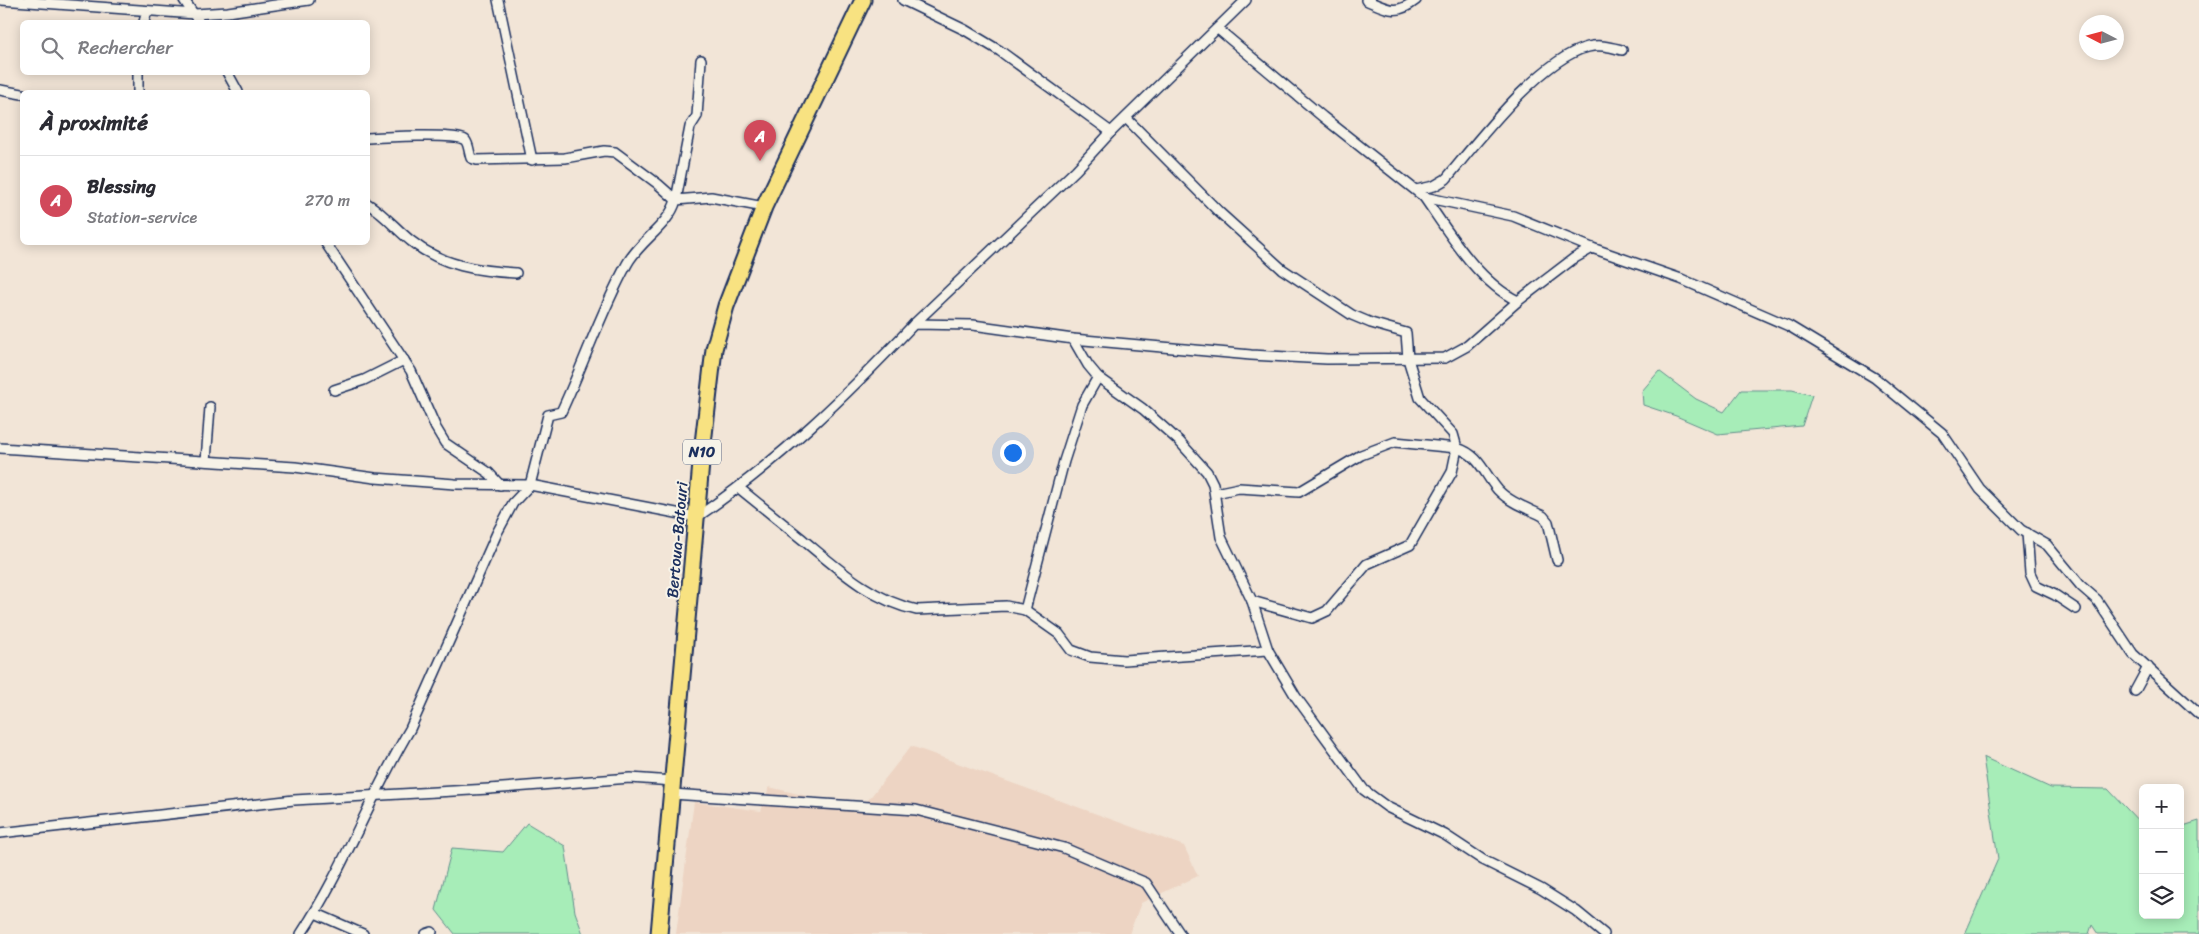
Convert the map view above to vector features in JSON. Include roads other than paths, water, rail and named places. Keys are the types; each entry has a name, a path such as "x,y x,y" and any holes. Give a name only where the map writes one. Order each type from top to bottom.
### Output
{"highway":[{"name":"Bertoua-Batouri","path":"659,934 714,349 726,306 764,207 863,0"}],"street":[{"path":"1,0 147,11 197,18 309,0"},
{"path":"184,0 197,18"},
{"path":"498,0 532,160"},
{"path":"903,0 966,30 1000,51 1111,132"},
{"path":"0,448 295,467 375,478 530,485 697,517 739,488 839,402 914,324 1076,170 1111,132 1246,0"},
{"path":"1366,0 1388,10 1406,8 1416,0"},
{"path":"145,20 147,11"},
{"path":"1218,28 1323,117 1424,197 1481,273 1504,294 1518,301"},
{"path":"1416,190 1434,186 1446,179 1536,79 1557,62 1573,52 1588,47 1604,46 1622,50"},
{"path":"301,934 315,913 352,844 374,795 428,691 497,533 513,503 530,485 548,415 561,412 615,288 629,261 673,212 690,128 697,116 701,60"},
{"path":"138,75 138,90"},
{"path":"229,75 237,90"},
{"path":"0,90 20,94"},
{"path":"1126,118 1219,212 1282,268 1352,315 1406,333 1408,359 1420,398 1453,434 1457,448 1452,472 1410,545 1368,564 1327,611 1312,618 1252,602"},
{"path":"370,138 414,136 460,138 468,144 471,158 474,160 532,160 565,158 604,151 615,152 676,200 711,197 764,207"},
{"path":"1424,197 1513,216 1592,248 1681,279 1789,326 1875,378 1942,433 1980,489 2026,534 2046,545 2081,586 2097,600 2133,654 2199,714"},
{"path":"370,206 413,242 443,260 482,271 516,273"},
{"path":"327,245 404,360 444,443 489,473 500,485"},
{"path":"914,324 972,325 1072,339 1251,356 1445,358 1460,351 1518,301 1573,259 1592,248"},
{"path":"1072,339 1098,377 1143,409 1179,441 1206,472 1215,493 1223,542 1252,602 1268,650 1296,697 1364,790 1387,807 1445,835 1483,860 1541,889 1576,911 1604,934"},
{"path":"334,390 364,380 404,360"},
{"path":"1025,610 1064,461 1082,405 1098,377"},
{"path":"206,461 210,407"},
{"path":"1215,493 1239,488 1299,492 1361,455 1396,442 1457,448 1466,451 1477,460 1499,490 1543,516 1548,522 1557,560"},
{"path":"739,488 842,572 862,586 904,607 918,610 1006,606 1025,610 1059,634 1071,650 1090,657 1124,660 1268,650"},
{"path":"2026,534 2030,573 2036,586 2055,595 2076,609"},
{"path":"2135,691 2148,667"},
{"path":"0,833 231,805 630,778 673,787 916,810 1064,848 1146,883 1180,934"},
{"path":"315,913 363,934"}],"place":[{"name":"Blessing","path":"760,161"}]}
